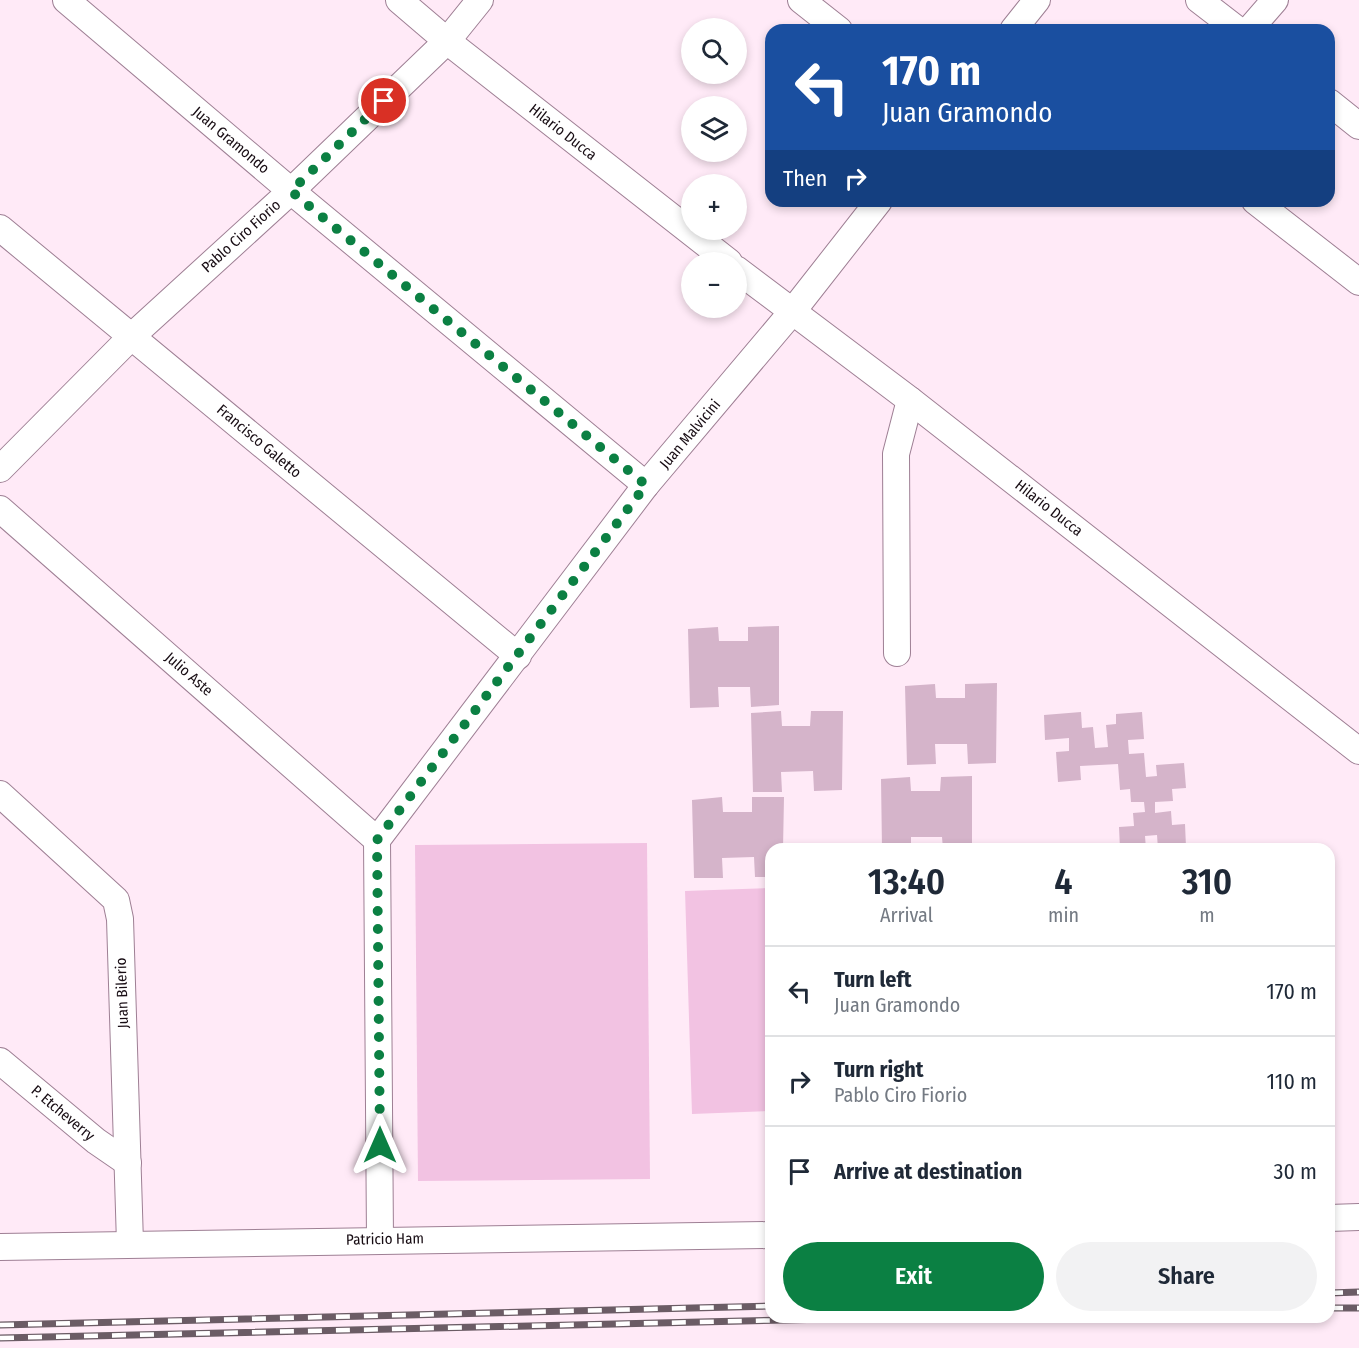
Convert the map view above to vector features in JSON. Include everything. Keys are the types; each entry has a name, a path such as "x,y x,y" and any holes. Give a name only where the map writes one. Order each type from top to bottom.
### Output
{"street":[{"name":"Juan Gramondo","path":"66,0 291,191 646,485"},
{"name":"Hilario Ducca","path":"399,0 447,41 716,252"},
{"name":"Pablo Ciro Fiorio","path":"0,469 132,336 291,191 447,41 480,0"},
{"path":"801,0 831,24"},
{"path":"1018,24 1037,0"},
{"path":"1199,0 1230,24"},
{"path":"1254,24 1275,0"},
{"path":"1335,107 1359,126"},
{"name":"Juan Malvicini","path":"377,840 646,485 792,312 874,207"},
{"path":"1264,207 1359,282"},
{"name":"Francisco Galetto","path":"0,228 518,656"},
{"name":"Hilario Ducca","path":"747,277 910,400 1359,751"},
{"path":"897,653 896,454 910,400"},
{"name":"Julio Aste","path":"0,509 377,840"},
{"name":"Juan Bilerio","path":"0,794 116,900 120,919 130,1243"},
{"path":"377,840 380,1239"},
{"name":"P. Etcheverry","path":"0,1061 96,1140 128,1163"},
{"path":"1335,1218 1359,1217"},
{"name":"Patricio Ham","path":"0,1246 765,1235"}],"shaded area":[{"path":"647,843 650,1179 418,1181 415,845"},
{"path":"765,888 765,1111 692,1114 685,891"}],"building":[{"path":"779,626 779,705 751,707 750,687 718,687 719,707 690,708 688,629 718,627 719,641 748,641 748,627"},
{"path":"997,683 996,763 968,764 967,744 935,744 936,764 907,765 905,686 935,684 936,698 965,698 965,684"},
{"path":"781,711 782,726 810,726 811,711 843,711 842,790 814,791 813,771 781,772 782,792 753,792 751,713"},
{"path":"1081,712 1082,728 1093,727 1095,748 1108,747 1106,725 1116,724 1116,714 1142,712 1144,739 1128,740 1129,754 1144,753 1146,777 1157,776 1156,765 1184,763 1186,788 1172,789 1173,801 1155,802 1155,813 1171,811 1172,825 1185,824 1186,843 1158,843 1157,835 1145,836 1146,843 1120,843 1119,827 1134,826 1133,813 1145,812 1144,802 1131,802 1130,789 1120,790 1118,764 1080,766 1081,780 1058,782 1056,752 1069,751 1069,738 1045,740 1044,715"},
{"path":"972,776 972,843 942,843 942,837 911,837 911,843 882,843 881,779 910,777 911,791 940,791 941,777"},
{"path":"722,797 723,812 752,812 752,797 784,797 783,843 765,843 765,877 755,877 754,857 722,858 723,878 694,878 692,800"}],"railway":[{"path":"1335,1293 1359,1292"},
{"path":"0,1325 765,1306"},
{"path":"1335,1308 1359,1308"},
{"path":"0,1338 765,1320"}],"route":[{"path":"380,1145 377,840 646,485 291,191 384,101"}]}
